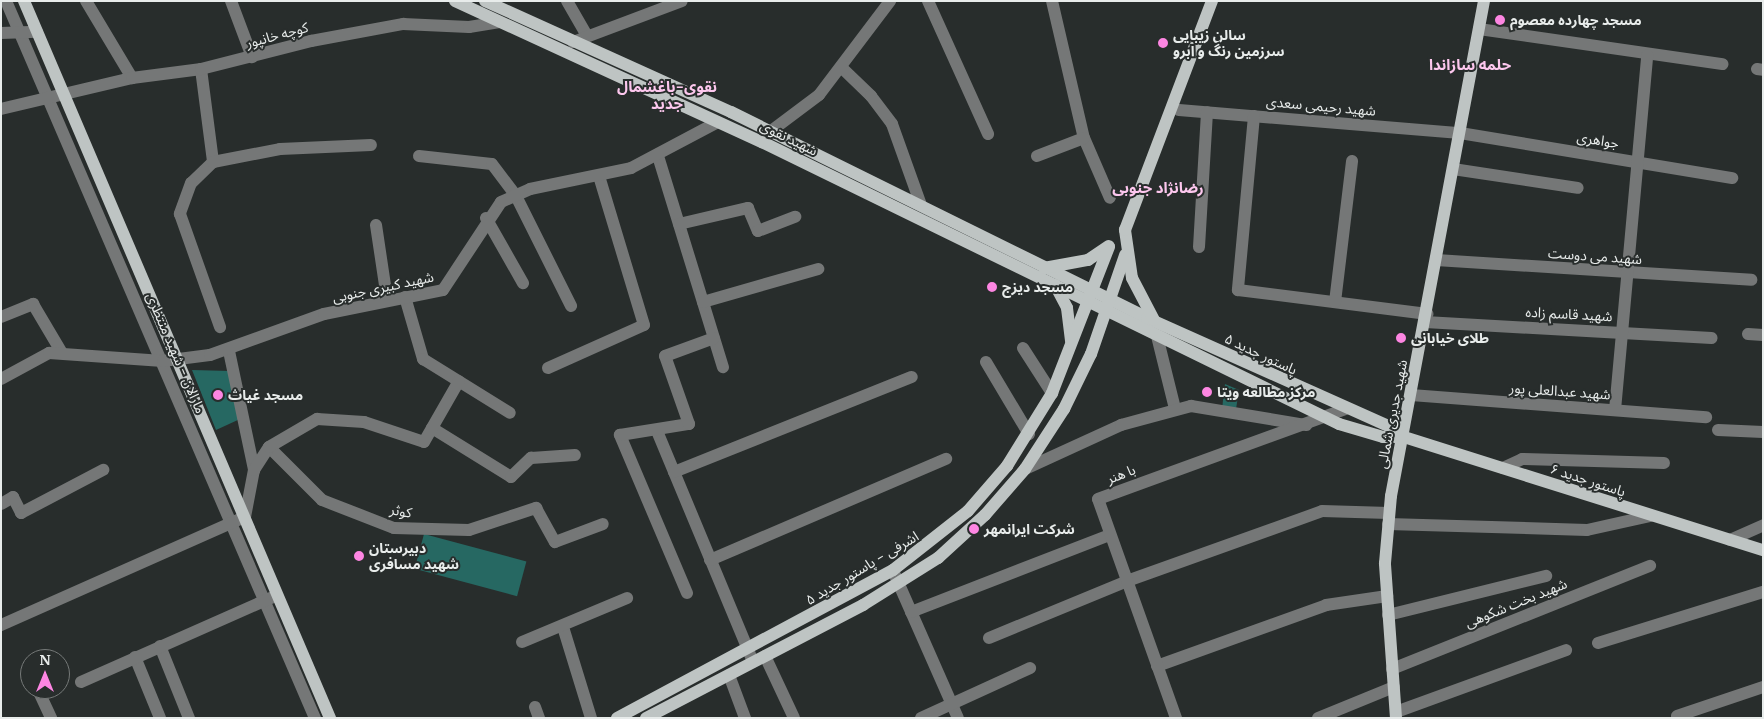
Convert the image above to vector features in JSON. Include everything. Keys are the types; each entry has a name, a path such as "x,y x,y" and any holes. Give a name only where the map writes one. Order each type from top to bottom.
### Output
{"main road":[{"name":"مارالان - شهید منتظری","path":"24,1 278,595 326,717"},
{"name":"شهید نقوی","path":"455,1 718,122 1055,285 1107,305"},
{"name":"شهید نقوی","path":"485,1 770,132 922,205 1044,268 1090,297"},
{"path":"1156,322 1141,302 1125,256 1125,230 1212,1"},
{"name":"شهید جدیری شمالی","path":"1396,715 1387,596 1389,519 1484,1"},
{"path":"1044,268 1088,260 1109,247 1125,230"},
{"name":"اشرفی - پاستور جدید ۵","path":"617,718 751,656 893,570 933,543 968,511 1029,434 1052,394 1071,350 1109,247"},
{"name":"اشرفی - پاستور جدید ۵","path":"649,717 728,675 751,656 765,656 898,583 938,558 1025,469 1064,409 1091,354 1125,256"},
{"path":"1055,285 1067,308 1071,350"},
{"name":"پاستور جدید ۵","path":"1107,305 1156,322 1346,409 1389,426 1404,437"},
{"name":"پاستور جدید ۵","path":"1107,305 1158,336 1328,419 1383,437 1404,437"},
{"name":"پاستور جدید ۶","path":"1404,437 1763,550"}],"street":[{"name":"مارالان - شهید منتظری","path":"6,1 49,96 315,718"},
{"path":"86,1 132,78"},
{"path":"231,1 252,57"},
{"path":"567,1 586,34"},
{"path":"573,42 586,34 682,1"},
{"path":"770,132 819,94 890,1"},
{"path":"928,1 988,134"},
{"path":"1052,1 1084,138 1110,198"},
{"name":"کوچه خانپور","path":"1,109 49,96 132,78 201,69 403,24 469,27 500,22"},
{"path":"1479,29 1647,55 1722,64"},
{"path":"1,33 37,32"},
{"path":"1615,410 1647,55"},
{"path":"841,67 871,96 892,124 922,205"},
{"path":"201,69 213,162"},
{"name":"شهید رحیمی سعدی","path":"1179,110 1460,133"},
{"path":"1199,247 1208,112"},
{"name":"شهید قاسم زاده","path":"1254,116 1238,290 1335,302 1426,318 1712,338"},
{"name":"شهید کبیری جنوبی","path":"1,380 49,353 163,361 228,351 324,314 387,299 443,290 486,218 501,202 516,196 600,178 658,156 718,122"},
{"name":"جواهری","path":"1460,133 1732,178"},
{"path":"1037,156 1084,138"},
{"path":"220,328 180,214 191,183 213,162 280,148 371,146"},
{"path":"419,156 492,164 516,196 571,306"},
{"path":"658,156 723,367"},
{"path":"1335,302 1352,162"},
{"path":"1453,169 1578,188"},
{"path":"548,368 644,325 600,178"},
{"path":"678,224 748,208 758,231 796,217"},
{"path":"486,218 523,283"},
{"path":"376,225 387,299"},
{"name":"شهید می دوست","path":"1436,260 1751,280"},
{"path":"703,302 818,269"},
{"path":"405,297 423,359 510,413"},
{"path":"1,317 34,304 62,354"},
{"path":"1748,334 1763,335"},
{"path":"1158,336 1175,409"},
{"path":"687,593 620,435 657,431 689,424 664,356 714,338"},
{"path":"1023,348 1052,394"},
{"path":"228,351 254,470"},
{"path":"986,362 1029,434"},
{"path":"674,472 912,377"},
{"path":"1,625 245,518 254,470 269,447 317,419 364,422 424,442 459,381"},
{"name":"شهید عبدالعلی پور","path":"1412,395 1706,417"},
{"path":"1025,469 1121,425 1191,406 1308,425"},
{"name":"با هنر","path":"1176,718 1098,499 1207,457 1328,419 1346,409"},
{"path":"432,428 511,477 530,458 575,455"},
{"path":"1718,430 1763,432"},
{"path":"657,431 751,656"},
{"name":"کوثر","path":"269,447 322,500 394,528 469,530 536,508 555,542 603,524"},
{"path":"710,560 946,459"},
{"path":"1503,468 1522,459 1664,463"},
{"path":"1,504 13,497 21,513 103,470"},
{"path":"989,638 1127,581 1322,511 1389,519 1587,530 1650,516"},
{"path":"1730,540 1763,525"},
{"path":"912,612 1110,535"},
{"name":"شهید بخت شکوهی","path":"1392,669 1650,566"},
{"path":"893,570 958,718"},
{"path":"1388,615 1546,576"},
{"path":"1598,643 1763,592"},
{"path":"81,682 278,595"},
{"path":"1157,666 1326,605 1387,596"},
{"path":"522,642 562,627 627,598"},
{"path":"562,627 591,718"},
{"path":"160,646 189,718"},
{"path":"1396,715 1566,650"},
{"path":"765,656 794,718"},
{"path":"135,658 160,718"},
{"path":"921,718 1030,668"},
{"path":"728,675 745,718"},
{"path":"1318,718 1394,687"},
{"path":"1677,716 1763,687"},
{"path":"42,699 51,718"}],"building":[{"name":"مسجد غیاث","path":"192,370 230,371 240,419 216,430"},
{"path":"1225,384 1239,390 1236,409 1222,409"},
{"path":"424,534 526,561 517,596 415,569"}],"place":[{"name":"مسجد چهارده معصوم","path":"1500,20"},
{"name":"سالن زیبایی سرزمین رنگ و ابرو","path":"1163,43"},
{"name":"مسجد دیزج","path":"992,287"},
{"name":"طلای خیابانی","path":"1401,338"},
{"name":"مرکز مطالعه ویتا","path":"1207,392"},
{"name":"مسجد غیاث","path":"218,395"},
{"name":"شرکت ایرانمهر","path":"974,529"},
{"name":"دبیرستان شهید مسافری","path":"359,556"}],"district":[{"name":"حلمه سازاندا","path":"1470,65"},
{"name":"نقوی-باغشمال جدید","path":"667,94"},
{"name":"رضانژاد جنوبی","path":"1158,188"}]}
